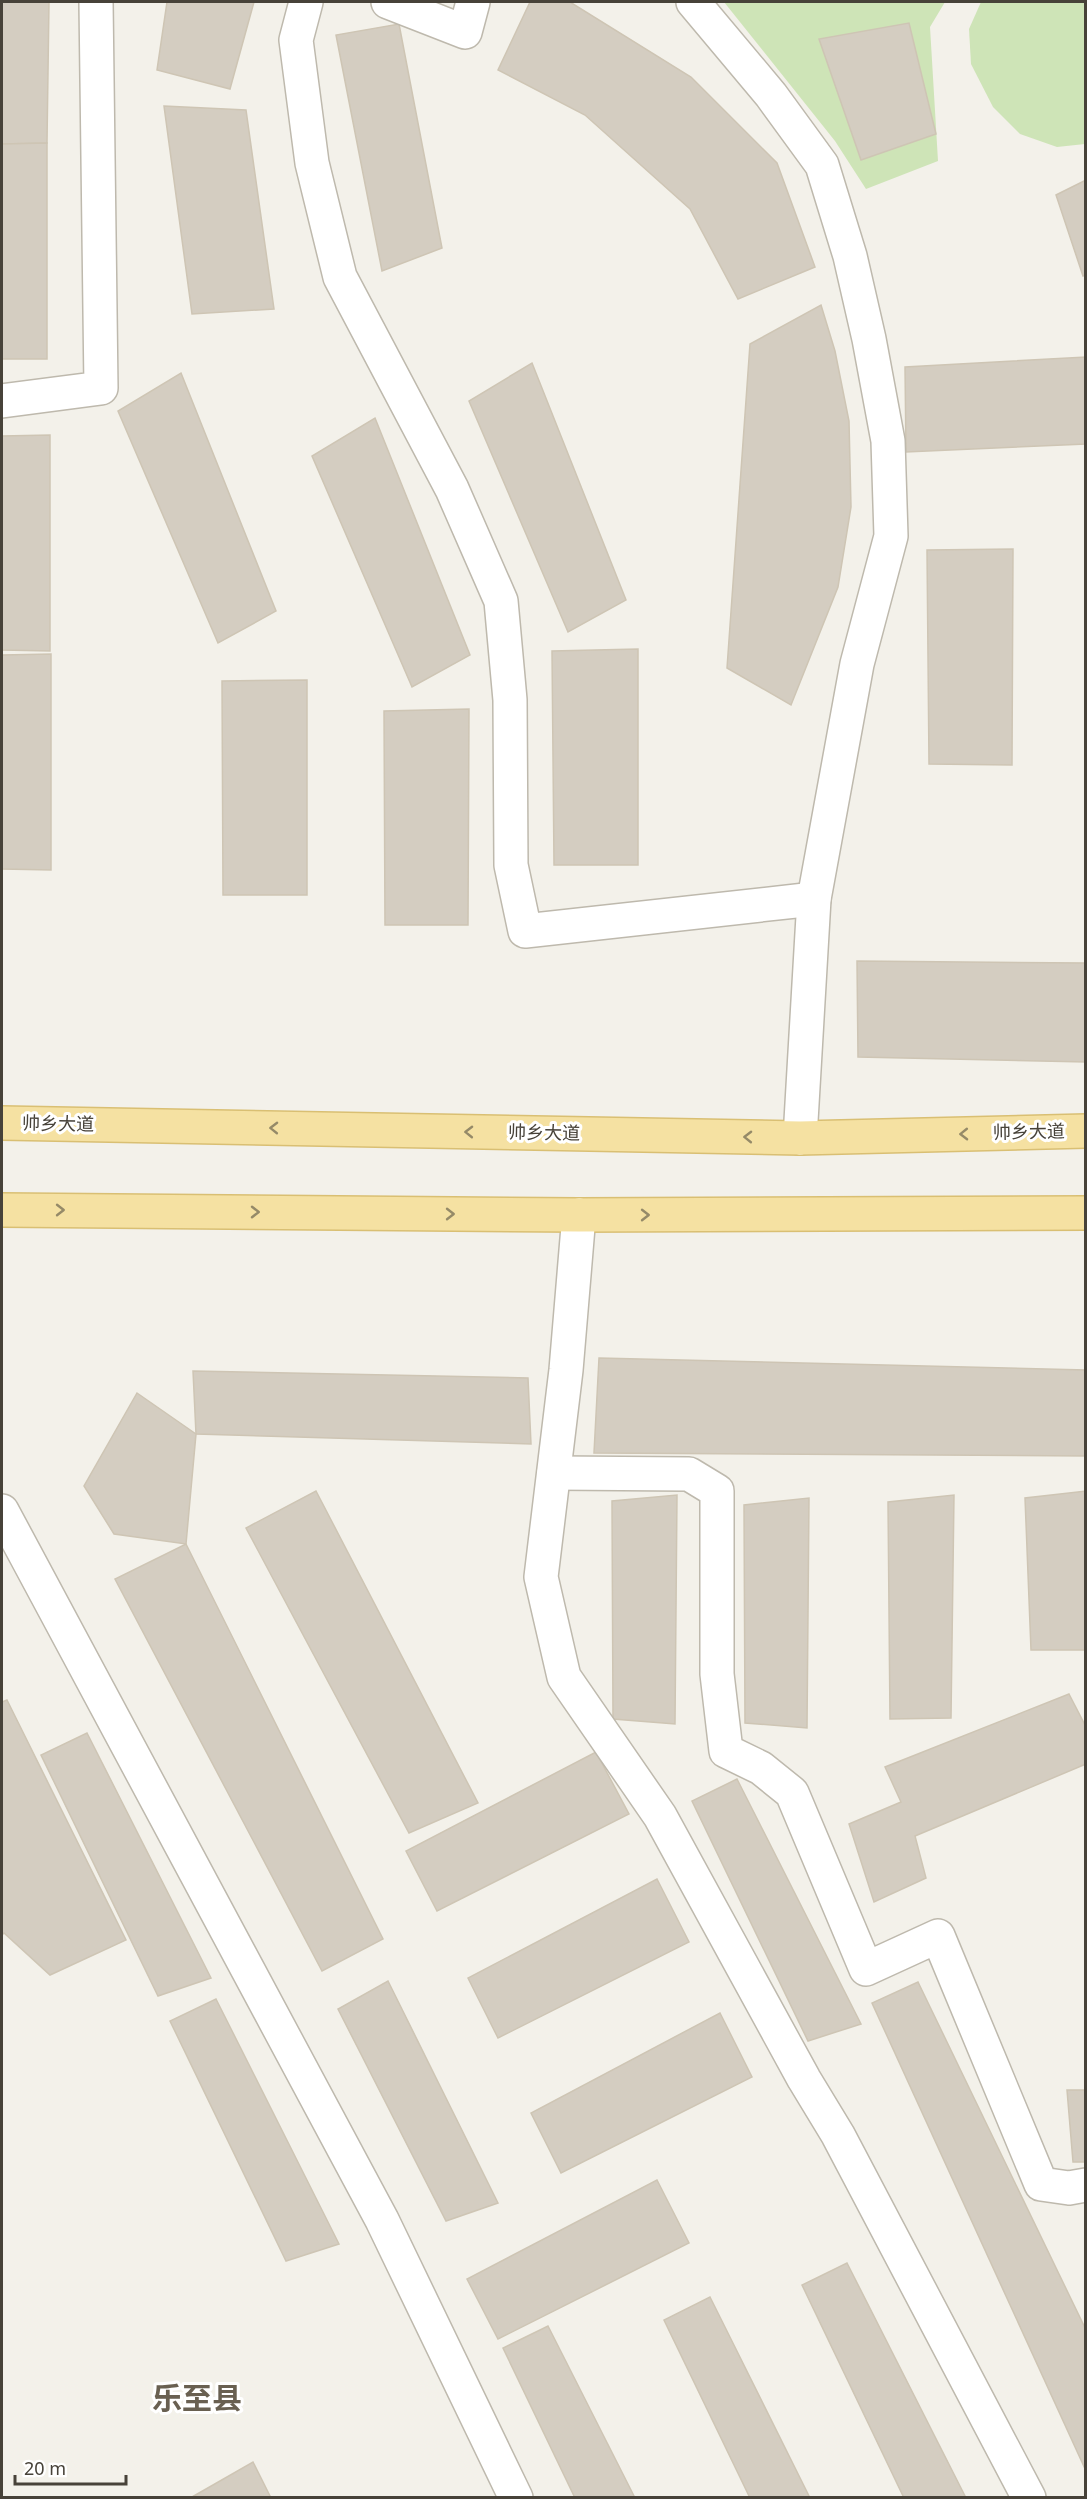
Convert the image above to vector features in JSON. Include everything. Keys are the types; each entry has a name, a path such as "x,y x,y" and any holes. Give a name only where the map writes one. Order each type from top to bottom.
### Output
{"main road":[{"name":"帅乡大道","path":"2,1123 800,1138 1086,1131"},
{"path":"2,1210 579,1215 1086,1213"}],"street":[{"path":"2,401 101,388 96,2"},
{"path":"306,2 296,40 297,51 312,163 340,277 452,489 501,601 510,700 511,865 525,930 813,899"},
{"path":"388,2 465,32 473,2"},
{"path":"693,2 771,95 822,165 850,256 869,339 888,441 891,536 857,664 813,899 800,1138"},
{"path":"579,1215 566,1370 541,1577 564,1677 660,1816 804,2079 838,2135 1029,2498"},
{"path":"554,1473 689,1474 717,1491 717,1674 726,1751 761,1768 792,1793 866,1969 938,1936 1041,2184 1070,2188 1086,2186"},
{"path":"2,1511 382,2220 516,2498"}],"green space":[{"path":"724,2 945,2 930,27 938,161 866,189 835,141"},
{"path":"981,2 1085,2 1085,144 1057,147 1020,134 993,107 971,64 969,29"}],"building":[{"path":"2,2 49,2 47,143 2,144"},
{"path":"167,2 254,2 230,89 157,70"},
{"path":"530,2 570,2 691,77 777,163 815,267 738,299 690,209 585,115 498,70"},
{"path":"909,23 936,134 861,160 819,39"},
{"path":"399,24 442,248 382,271 336,35"},
{"path":"164,106 246,110 274,309 192,314"},
{"path":"47,143 47,359 2,359 2,144"},
{"path":"1086,180 1086,275 1083,276 1056,195"},
{"path":"821,305 835,351 849,421 851,507 838,587 791,705 727,668 750,344"},
{"path":"1086,357 1086,444 906,452 905,367"},
{"path":"532,363 626,600 568,632 469,401"},
{"path":"181,373 276,611 218,643 118,411"},
{"path":"375,418 470,655 412,687 312,456"},
{"path":"50,435 50,651 2,650 2,436"},
{"path":"1013,549 1012,765 929,764 927,550"},
{"path":"638,649 638,865 554,865 552,651"},
{"path":"51,654 51,870 2,869 2,655"},
{"path":"307,680 307,895 223,895 222,681"},
{"path":"469,709 468,925 385,925 384,711"},
{"path":"857,961 1086,963 1086,1062 858,1057"},
{"path":"599,1358 1086,1370 1086,1456 594,1453"},
{"path":"193,1371 528,1378 531,1444 196,1434"},
{"path":"137,1393 196,1434 186,1544 114,1534 84,1486"},
{"path":"316,1491 478,1803 409,1833 246,1528"},
{"path":"1086,1491 1086,1650 1031,1650 1025,1498"},
{"path":"677,1495 675,1724 613,1719 612,1501"},
{"path":"954,1495 951,1718 890,1719 888,1502"},
{"path":"809,1498 807,1728 745,1723 744,1505"},
{"path":"186,1544 383,1939 322,1971 115,1579"},
{"path":"1069,1694 1086,1727 1086,1764 915,1836 926,1878 874,1902 849,1824 901,1802 885,1767"},
{"path":"7,1700 126,1940 50,1975 4,1933 2,1935 2,1702"},
{"path":"87,1733 211,1978 158,1996 41,1755"},
{"path":"596,1752 629,1814 437,1911 406,1851"},
{"path":"737,1779 861,2024 808,2041 692,1801"},
{"path":"657,1879 689,1942 498,2038 468,1978"},
{"path":"388,1981 498,2203 446,2221 338,2009"},
{"path":"918,1982 1086,2330 1086,2471 872,2003"},
{"path":"216,1999 339,2244 286,2261 170,2021"},
{"path":"720,2013 752,2077 561,2173 531,2113"},
{"path":"1067,2090 1086,2090 1086,2162 1073,2162"},
{"path":"657,2180 689,2243 498,2339 467,2279"},
{"path":"847,2263 966,2498 904,2498 802,2285"},
{"path":"710,2297 810,2498 750,2498 664,2320"},
{"path":"548,2326 635,2498 575,2498 503,2348"},
{"path":"253,2462 271,2498 192,2497"}],"district":[{"name":"乐至县","path":"197,2399"}]}
